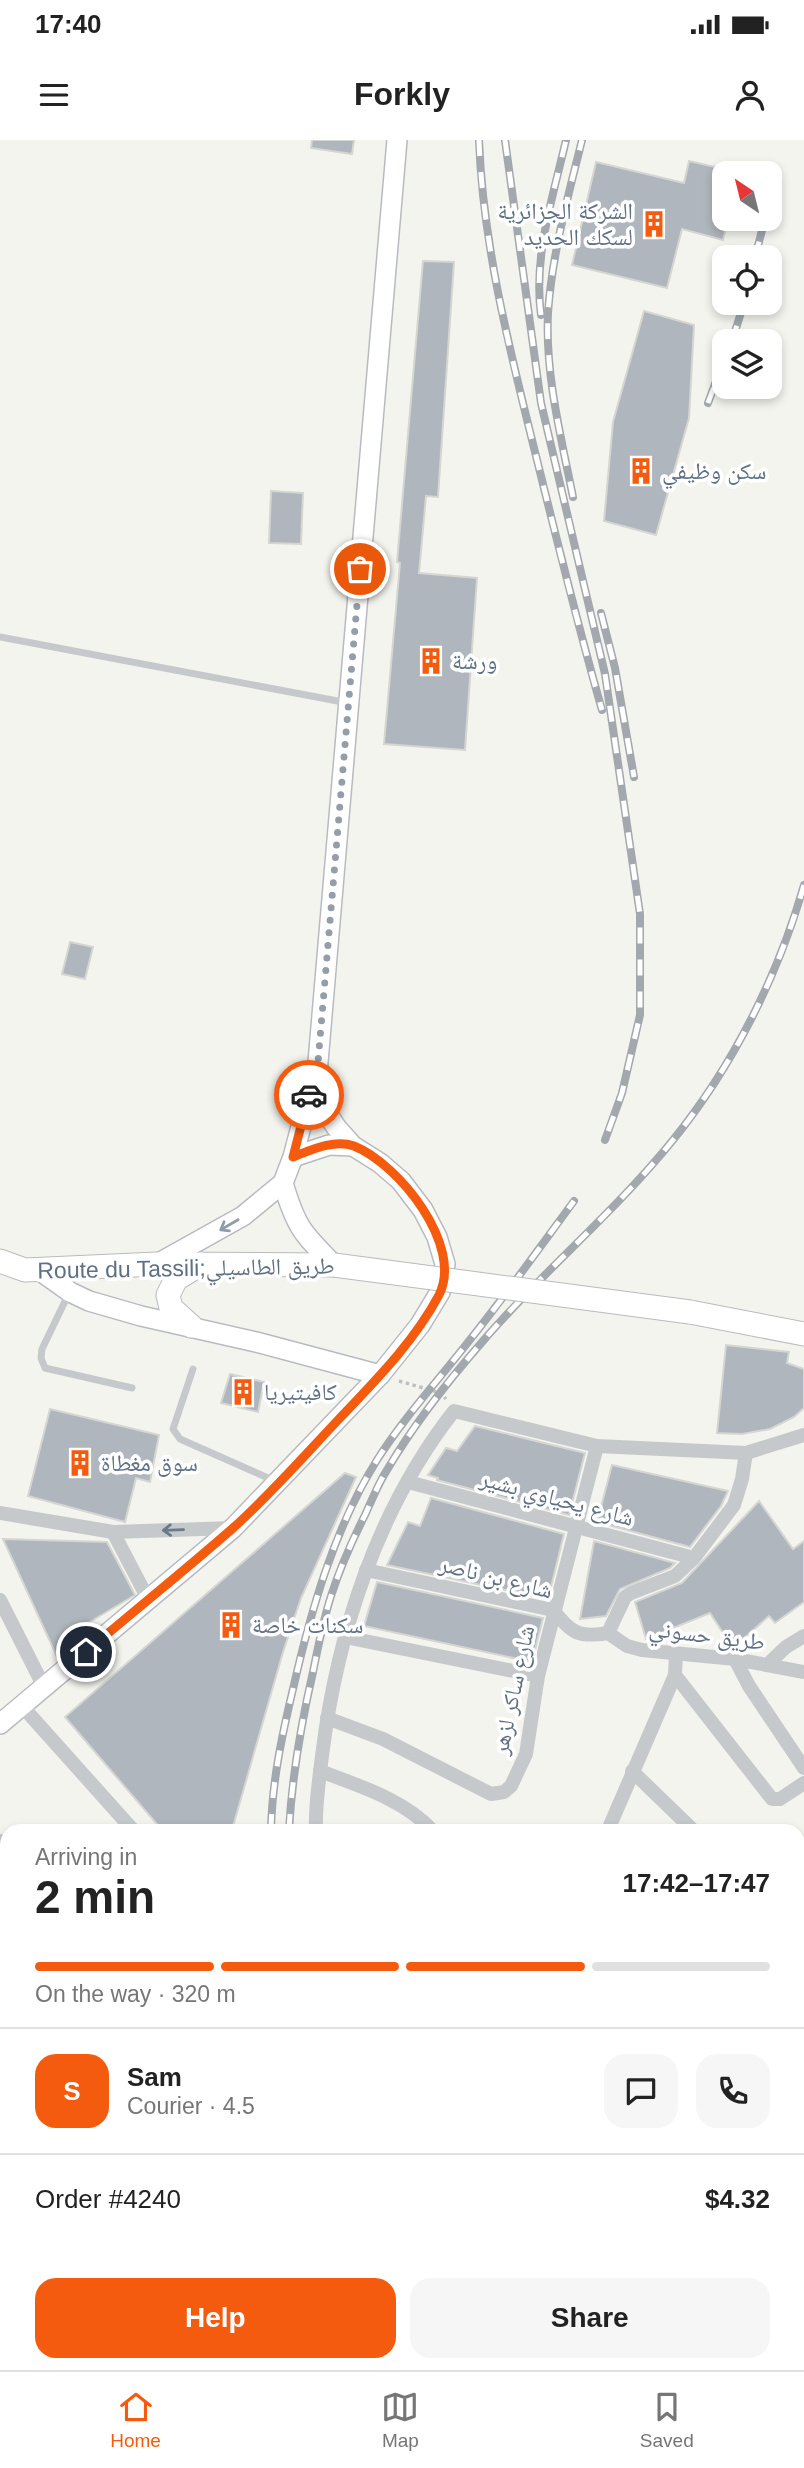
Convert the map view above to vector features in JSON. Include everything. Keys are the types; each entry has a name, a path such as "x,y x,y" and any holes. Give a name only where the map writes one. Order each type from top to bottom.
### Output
{"main road":[{"path":"191,1326 171,1308 167,1295 176,1279 203,1264"},
{"name":"Route du Tassili;طريق الطاسيلي","path":"9,1265 334,1265 690,1312 804,1335"}],"street":[{"path":"157,1264 243,1216 283,1183 293,1157 318,1062 397,140"},
{"path":"0,1724 233,1528 380,1375 420,1325 440,1292 445,1264 437,1237 423,1210 401,1181 380,1163 353,1146 327,1112 318,1062"},
{"path":"293,1157 329,1144 353,1146"},
{"path":"283,1183 291,1213 304,1236 334,1265"},
{"path":"9,1265 89,1301 141,1317 191,1326 380,1375"},
{"path":"316,1824 327,1718 345,1637 366,1570 408,1482 435,1436 454,1411 597,1446 746,1453 804,1435"},
{"name":"شارع ساكر لزهر","path":"327,1718 383,1740 491,1794 504,1792 517,1776 526,1754 538,1676 553,1610 597,1446"},
{"path":"608,1633 625,1597 675,1576 694,1558 734,1505 746,1453"},
{"name":"شارع يحياوي بشير","path":"408,1482 694,1558"},
{"path":"0,1513 113,1532 233,1528"},
{"path":"113,1532 148,1599"},
{"name":"شارع بن ناصر","path":"366,1570 553,1610 572,1632 596,1635 608,1633"},
{"path":"0,1600 44,1687"},
{"name":"طريق حسوني","path":"608,1633 627,1646 642,1650 735,1659 804,1672"},
{"path":"767,1665 786,1647 804,1636"},
{"path":"345,1637 538,1676"},
{"path":"610,1824 676,1675 676,1653"},
{"path":"735,1659 748,1686 804,1768"},
{"path":"676,1675 772,1799 780,1799 804,1783"},
{"path":"22,1706 128,1824"},
{"path":"320,1771 406,1808 425,1824"},
{"path":"632,1771 686,1824"}],"lane":[{"path":"0,637 348,703"},
{"path":"70,1292 42,1349 41,1358 45,1368 132,1388"},
{"path":"192,1369 173,1429 180,1439 279,1482"}],"path":[{"path":"380,1375 441,1393 454,1411"}],"building":[{"path":"312,140 354,140 352,154 311,148"},
{"name":"الشركة الجزائرية لسكك الحديد","path":"689,161 712,166 712,231 725,231 723,240 682,229 667,288 572,265 596,162 684,183"},
{"path":"423,261 454,262 438,497 426,496 419,573 477,578 465,750 384,744"},
{"name":"سكن وظيفي","path":"644,311 694,325 689,418 656,535 604,521 613,422"},
{"path":"271,491 303,493 301,544 269,543"},
{"path":"70,942 93,947 85,979 62,974"},
{"path":"726,1345 789,1352 787,1363 804,1369 804,1408 794,1417 770,1429 742,1434 717,1433"},
{"name":"كافيتيريا","path":"230,1374 264,1382 258,1412 221,1403"},
{"name":"سوق مغطاة","path":"50,1409 159,1435 150,1482 136,1478 125,1522 28,1496"},
{"path":"475,1426 585,1453 569,1515 437,1480 438,1478 428,1475 446,1448 457,1451"},
{"path":"612,1465 728,1491 721,1506 690,1547 597,1522"},
{"name":"سكنات خاصة","path":"345,1473 356,1477 301,1598 234,1824 157,1824 65,1717"},
{"name":"سكنات خاصة","path":"431,1498 564,1534 548,1599 387,1565 408,1522 420,1526"},
{"path":"759,1501 793,1549 804,1541 804,1602 775,1623 769,1616 733,1648 710,1613 646,1639 635,1602 682,1583"},
{"path":"3,1539 107,1542 135,1595 83,1626 88,1634 58,1659"},
{"path":"594,1541 675,1563 670,1568 620,1589 606,1616 580,1619"},
{"path":"377,1582 543,1618 532,1662 364,1626"}],"railway":[{"path":"479,140 486,218 507,334 602,710"},
{"path":"505,140 541,403 605,674 640,914 640,1015 622,1093 605,1140"},
{"path":"541,315 539,293 542,249 566,140"},
{"path":"573,497 551,382 548,313 557,247 582,140"},
{"path":"758,245 762,231"},
{"path":"736,329 740,315"},
{"path":"708,403 712,392"},
{"path":"601,613 615,668 634,777"},
{"path":"289,1824 301,1731 331,1596 355,1535 381,1481 420,1420 470,1356 506,1315 651,1166 695,1112 734,1051 767,986 804,885"},
{"path":"271,1824 278,1759 300,1659 316,1600 348,1514 377,1460 398,1430 493,1310 574,1201"}],"way so far":[{"path":"309,1095 318,1062 360,569"}],"place":[{"name":"الشركة الجزائرية لسكك الحديد","path":"654,224"},
{"name":"سكن وظيفي","path":"641,471"},
{"name":"ورشة","path":"431,661"},
{"name":"كافيتيريا","path":"243,1392"},
{"name":"سوق مغطاة","path":"80,1463"},
{"name":"سكنات خاصة","path":"231,1625"}],"route":[{"path":"86,1652 233,1528 279,1482 380,1375 420,1325 440,1292 445,1264 437,1237 423,1210 401,1181 380,1163 353,1146 329,1144 293,1157 309,1095"}]}
